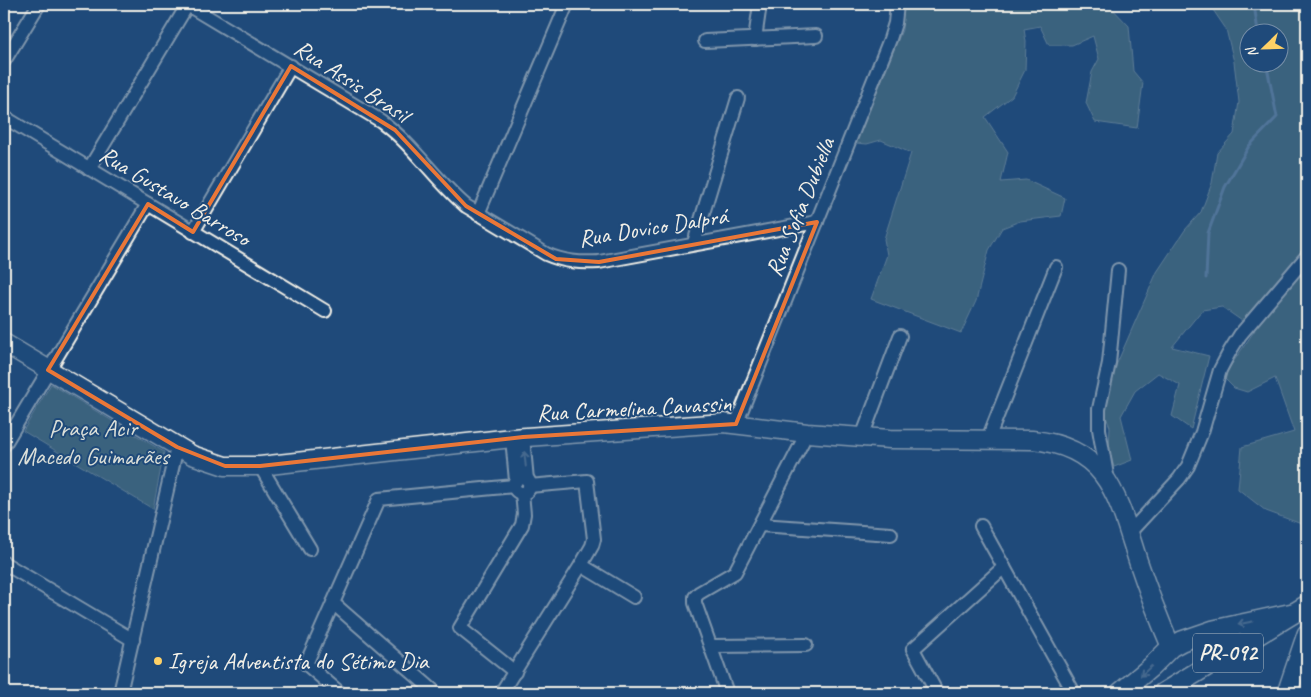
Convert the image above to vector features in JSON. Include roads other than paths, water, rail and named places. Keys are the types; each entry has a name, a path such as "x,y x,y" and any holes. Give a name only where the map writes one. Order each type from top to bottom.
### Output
{"main road":[{"name":"Rua Carmelina Cavassin","path":"4,343 176,447 209,462 226,466 260,466 517,438 710,424 736,424 808,433 862,437 1032,440 1059,444 1085,457 1099,469 1108,481 1120,506 1147,587 1170,647"},
{"path":"1120,693 1151,667 1170,647 1199,634 1300,609"},
{"name":"PR-092","path":"1163,693 1300,609"},
{"path":"1287,693 1307,634"}],"street":[{"path":"4,61 38,4"},
{"path":"89,168 188,4"},
{"name":"Rua Assis Brasil","path":"188,4 395,130 455,197 478,214"},
{"path":"478,214 567,4"},
{"path":"755,39 760,4"},
{"name":"Rua Sofia Dubiella","path":"736,424 890,39 895,24 897,4"},
{"path":"705,41 816,36"},
{"path":"194,232 291,66"},
{"path":"694,243 738,98"},
{"name":"Rua Gustavo Barroso","path":"4,117 324,311"},
{"path":"4,445 148,204"},
{"name":"Rua Dovico Dalprá","path":"478,214 546,254 570,262 599,262 694,243 817,222"},
{"path":"1129,533 1188,466 1202,432 1220,370 1240,335 1307,256"},
{"path":"988,439 1056,267"},
{"path":"1108,481 1099,429 1099,409 1109,363 1118,270"},
{"path":"862,437 900,336"},
{"path":"727,693 695,603 695,597 735,572 808,433"},
{"path":"515,672 460,628 522,525 524,514 517,438"},
{"path":"120,693 176,447"},
{"path":"260,466 310,549"},
{"path":"340,693 306,664 378,499 522,485 587,481 594,539 592,546 502,693"},
{"path":"760,525 891,534"},
{"path":"981,526 1074,693"},
{"path":"4,563 133,640"},
{"path":"581,564 634,596"},
{"path":"937,693 913,649 1004,567"},
{"path":"333,603 436,693"},
{"path":"711,646 806,646"}],"waterway":[{"path":"1254,4 1257,22"},
{"path":"1206,278 1208,233 1225,187 1249,146 1277,117 1268,72"}],"place":[{"name":"Igreja Adventista do Sétimo Dia","path":"158,661"}],"park label":[{"name":"Praça Acir Macedo Guimarães","path":"93,442"}]}
